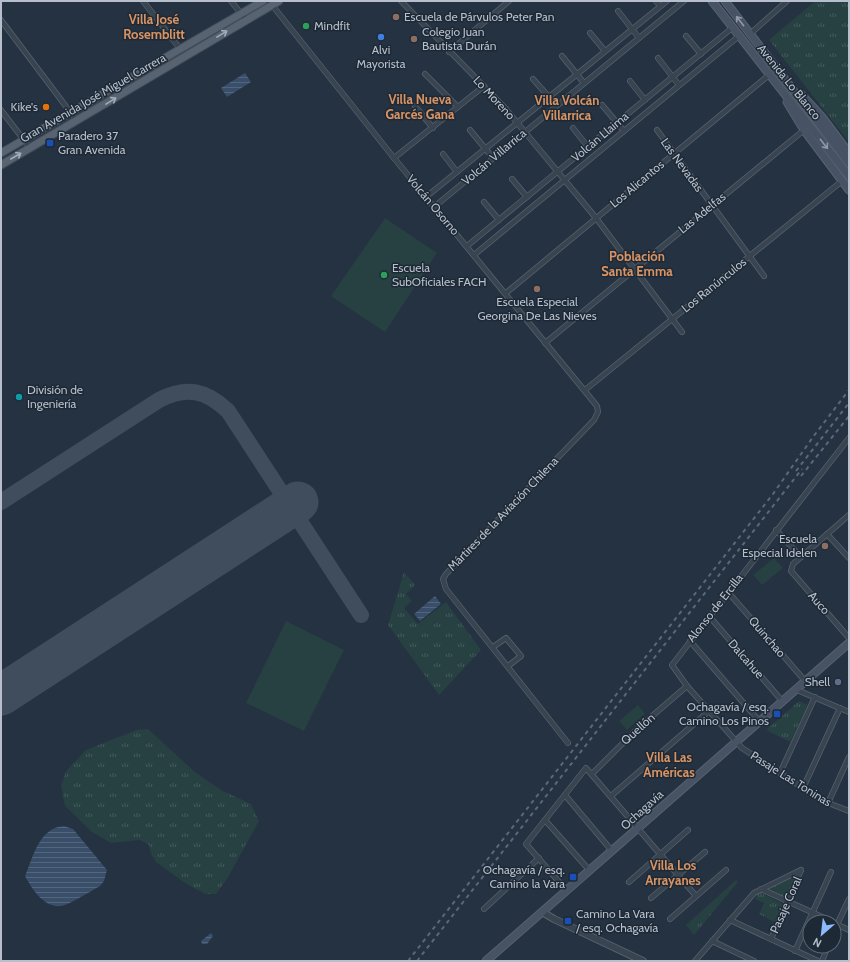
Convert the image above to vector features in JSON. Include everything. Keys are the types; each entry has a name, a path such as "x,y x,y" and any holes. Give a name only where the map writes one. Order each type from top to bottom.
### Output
{"main road":[{"name":"Gran Avenida José Miguel Carrera","path":"1,165 77,121 244,17 263,1"},
{"name":"Gran Avenida José Miguel Carrera","path":"1,153 181,50 244,17 279,1"},
{"name":"Avenida Lo Blanco","path":"712,1 769,76 849,175"},
{"name":"Avenida Lo Blanco","path":"725,1 849,163"},
{"path":"790,86 802,95 822,117 849,153"},
{"path":"782,92 804,130 849,190"},
{"name":"Ochagavía","path":"486,961 849,643"}],"street":[{"path":"143,1 181,50"},
{"path":"231,1 244,17"},
{"name":"Lo Moreno","path":"400,1 484,86 525,132 596,218 682,332"},
{"path":"450,52 509,1"},
{"path":"656,1 660,6"},
{"name":"Volcán Villarrica","path":"426,197 667,1"},
{"name":"Volcán Villarrica","path":"434,207 684,1"},
{"path":"717,7 725,1"},
{"path":"750,34 787,1"},
{"name":"Volcán Osorno","path":"272,5 394,158 595,403"},
{"path":"618,11 639,38"},
{"path":"1,20 77,121"},
{"name":"Volcán Llaima","path":"467,246 732,28"},
{"path":"590,33 605,51"},
{"path":"686,36 701,54"},
{"name":"Volcán Llaima","path":"474,255 739,36"},
{"path":"562,56 584,83"},
{"path":"658,58 678,85"},
{"path":"425,74 457,106"},
{"name":"Los Alicantos","path":"506,294 769,76"},
{"path":"534,79 548,97"},
{"path":"630,81 645,100"},
{"path":"394,158 432,126 484,86"},
{"path":"602,105 624,131"},
{"path":"415,106 432,126"},
{"path":"1,110 30,148"},
{"path":"573,128 588,146"},
{"path":"470,130 493,158"},
{"name":"Las Nevadas","path":"657,130 673,155 764,276"},
{"name":"Las Adelfas","path":"545,343 804,130"},
{"path":"443,154 457,172"},
{"path":"512,179 527,197"},
{"name":"Los Ranúnculos","path":"585,390 842,181"},
{"path":"484,202 499,220"},
{"name":"Mártires de la Aviación Chilena","path":"568,743 445,587 444,578 594,420 598,412 595,403"},
{"name":"Alonso de Ercilla","path":"687,686 672,665 849,438"},
{"path":"776,530 801,557 849,515"},
{"path":"828,534 849,558"},
{"name":"Auco","path":"801,557 791,568 792,571 849,638"},
{"name":"Quinchao","path":"728,592 806,682"},
{"name":"Dalcahue","path":"709,616 783,702"},
{"path":"493,647 506,638 521,656 508,666"},
{"path":"690,641 760,722"},
{"path":"687,686 736,742"},
{"name":"Quellón","path":"592,774 637,729 687,686"},
{"path":"797,690 849,712"},
{"path":"780,773 815,697"},
{"path":"804,788 840,708"},
{"path":"611,796 709,711"},
{"name":"Pasaje Las Toninas","path":"736,742 745,750 828,803 849,811"},
{"path":"828,803 849,757"},
{"path":"567,890 526,844 586,768 696,896"},
{"path":"565,795 612,851"},
{"path":"545,820 590,871"},
{"path":"629,882 688,830"},
{"path":"651,898 705,852"},
{"path":"484,909 539,858"},
{"path":"670,919 726,870"},
{"name":"Pasaje Coral","path":"761,889 801,870 771,939"},
{"path":"795,951 831,872"},
{"path":"695,961 751,896 761,889 813,913"},
{"path":"840,914 849,899"},
{"path":"542,912 554,920 643,961"},
{"path":"730,920 818,961"},
{"path":"712,941 754,961"}],"green space":[{"path":"815,1 849,1 849,142 769,40"},
{"name":"Escuela SubOficiales FACH","path":"385,218 437,253 385,332 331,296"},
{"path":"774,558 783,568 762,585 753,575"},
{"path":"404,572 415,585 406,594 412,601 404,608 418,624 446,602 481,650 439,695 388,625"},
{"path":"286,621 344,650 304,731 246,703"},
{"path":"799,701 808,705 790,742 766,730"},
{"path":"638,705 645,714 627,730 619,721"},
{"path":"148,729 196,773 223,791 251,804 259,821 227,879 216,894 205,894 185,883 156,862 151,854 149,845 140,840 111,843 92,832 65,806 61,786 66,771 86,750 136,730"},
{"path":"796,875 786,898 767,889"},
{"path":"736,880 738,882 694,935 686,925"},
{"path":"759,892 783,904 774,922 759,914 764,903 755,899"}],"water":[{"path":"245,73 251,82 227,97 221,88"},
{"path":"435,596 441,604 420,621 414,614"},
{"path":"64,826 73,829 107,870 104,881 100,886 69,903 61,906 55,906 39,897 25,876 38,844 43,837 56,828"},
{"path":"211,933 213,936 207,944 202,944 201,941"}],"taxiway":[{"path":"1,502 159,400 178,393 196,392 212,398 228,411 361,615"}],"runway":[{"path":"1,695 298,502"}],"railway":[{"path":"408,961 773,494 813,437 849,390"},
{"path":"796,471 849,403"},
{"path":"801,476 849,416"},
{"path":"417,961 802,469"}],"place":[{"name":"Escuela de Párvulos Peter Pan","path":"396,17"},
{"name":"Mindfit","path":"306,26"},
{"name":"Alvi Mayorista","path":"381,37"},
{"name":"Colegio Juan Bautista Durán","path":"414,39"},
{"name":"Kike's","path":"46,107"},
{"name":"Paradero 37 Gran Avenida","path":"50,143"},
{"name":"Escuela SubOficiales FACH","path":"384,275"},
{"name":"Escuela Especial Georgina De Las Nieves","path":"537,289"},
{"name":"División de Ingeniería","path":"19,397"},
{"name":"Escuela Especial Idelen","path":"825,546"},
{"name":"Shell","path":"838,682"},
{"name":"Ochagavía / esq. Camino Los Pinos","path":"777,714"},
{"name":"Ochagavía / esq. Camino la Vara","path":"573,877"},
{"name":"Camino La Vara / esq. Ochagavía","path":"568,921"}],"district":[{"name":"Villa José Rosemblitt","path":"154,26"},
{"name":"Villa Nueva Garcés Gana","path":"420,106"},
{"name":"Villa Volcán Villarrica","path":"567,108"},
{"name":"Población Santa Emma","path":"637,264"},
{"name":"Villa Las Américas","path":"669,764"},
{"name":"Villa Los Arrayanes","path":"673,872"}]}
